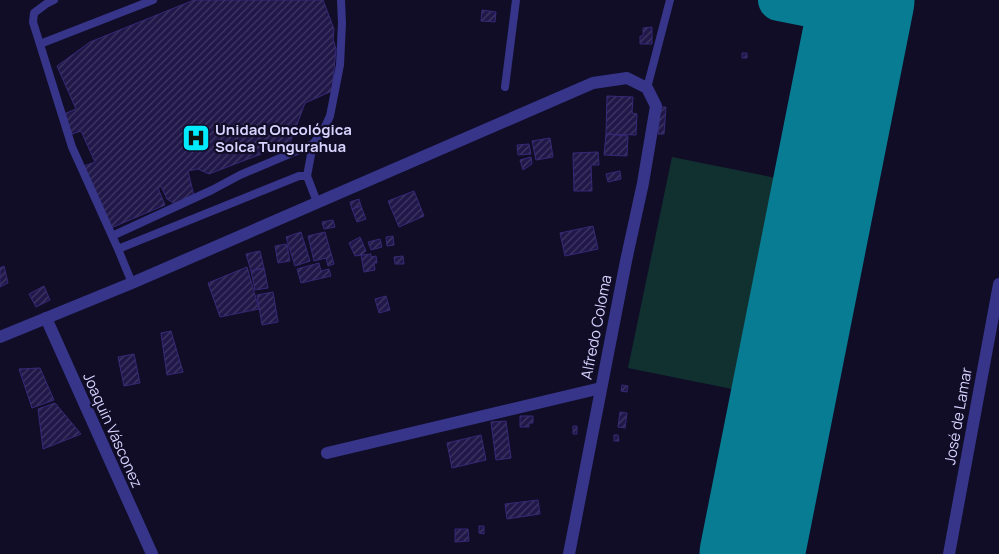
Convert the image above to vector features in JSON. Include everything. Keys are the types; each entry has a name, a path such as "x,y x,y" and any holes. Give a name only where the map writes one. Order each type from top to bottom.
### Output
{"street":[{"path":"0,337 132,283 593,84 627,78 647,88"},
{"name":"Alfredo Coloma","path":"569,554 626,261 643,184 656,106 647,88"},
{"name":"José de Lamar","path":"949,554 999,284"},
{"name":"Joaquin Vásconez","path":"46,318 152,554"},
{"path":"327,453 601,388"}],"lane":[{"path":"54,0 34,12 33,22 72,147 132,283"},
{"path":"40,44 153,0"},
{"path":"316,202 307,176 313,144 323,131 330,116 340,65 342,0"},
{"path":"505,87 516,0"},
{"path":"647,88 670,0"},
{"path":"112,236 313,144"},
{"path":"118,249 292,178 307,176"}],"green space":[{"path":"672,157 781,179 737,390 628,368"}],"building":[{"path":"194,0 323,0 334,29 333,39 336,49 332,91 305,103 290,143 209,174 198,169 188,171 194,196 178,206 167,199 161,186 158,188 165,205 111,228 84,166 95,162 81,131 72,134 64,114 76,109 57,66 90,42"},
{"path":"482,10 496,12 495,22 481,21"},
{"path":"652,27 652,44 640,44 643,28"},
{"path":"742,53 747,53 747,58 742,58"},
{"path":"607,96 633,97 632,113 637,114 636,135 606,134"},
{"path":"660,107 666,107 664,134 658,134"},
{"path":"606,134 628,136 627,156 604,155"},
{"path":"550,138 553,157 536,160 532,141"},
{"path":"529,144 531,154 518,155 517,145"},
{"path":"598,152 599,165 591,165 592,191 574,191 573,153"},
{"path":"531,157 532,164 523,170 520,160"},
{"path":"620,171 621,179 608,182 606,174"},
{"path":"414,191 424,216 399,227 388,201"},
{"path":"359,199 361,206 352,209 350,202"},
{"path":"361,206 366,219 357,222 352,209"},
{"path":"333,220 335,227 324,229 322,222"},
{"path":"593,226 598,249 565,256 560,233"},
{"path":"301,232 310,261 295,266 286,237"},
{"path":"325,232 334,264 328,266 326,258 314,261 308,236"},
{"path":"393,236 394,245 387,246 386,237"},
{"path":"360,237 366,251 361,255 355,256 349,243"},
{"path":"380,239 382,247 371,250 368,242"},
{"path":"287,244 290,261 278,263 275,246"},
{"path":"260,251 264,268 251,271 246,254"},
{"path":"371,254 371,257 376,256 375,270 364,272 361,255"},
{"path":"403,256 404,264 395,264 394,257"},
{"path":"319,263 321,271 329,269 331,276 301,283 297,269"},
{"path":"4,266 8,283 0,287 0,268"},
{"path":"247,267 259,309 220,317 208,283"},
{"path":"264,268 268,288 255,290 251,271"},
{"path":"44,286 50,300 36,307 29,294"},
{"path":"273,292 278,322 262,325 257,295"},
{"path":"386,296 390,310 379,313 375,299"},
{"path":"171,331 183,372 167,375 161,333"},
{"path":"134,354 140,383 124,386 118,357"},
{"path":"40,368 54,400 32,408 19,369"},
{"path":"622,385 628,386 627,392 621,391"},
{"path":"55,403 81,434 43,449 38,409"},
{"path":"620,412 627,413 625,428 618,427"},
{"path":"520,416 533,416 533,423 529,423 529,427 520,427"},
{"path":"506,421 511,458 496,460 491,422"},
{"path":"573,426 577,426 577,434 573,434"},
{"path":"481,435 486,460 452,468 447,443"},
{"path":"614,435 618,435 619,441 614,441"},
{"path":"538,500 540,514 507,519 505,504"},
{"path":"479,526 484,526 484,534 479,533"},
{"path":"455,529 468,529 469,541 455,542"}],"taxiway":[{"path":"779,0 859,16"}],"runway":[{"path":"752,554 862,0"}],"place":[{"name":"Unidad Oncológica Solca Tungurahua","path":"196,138"}]}
